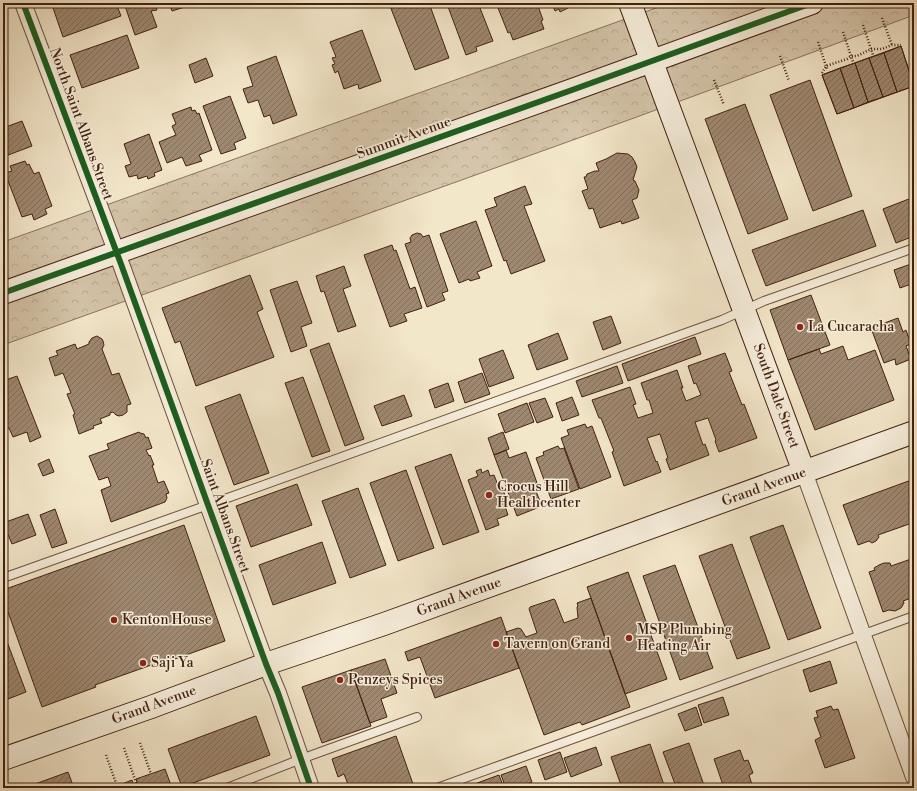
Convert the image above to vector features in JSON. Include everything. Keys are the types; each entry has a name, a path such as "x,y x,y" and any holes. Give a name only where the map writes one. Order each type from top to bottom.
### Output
{"main road":[{"name":"South Dale Street","path":"630,3 804,472"},
{"name":"Summit Avenue","path":"3,293 652,62 812,3"},
{"name":"Grand Avenue","path":"3,759 266,664 392,621 914,432"}],"street":[{"name":"North Saint Albans Street","path":"23,3 117,253"},
{"name":"Saint Albans Street","path":"117,253 266,664 278,693 311,788"},
{"name":"South Dale Street","path":"804,472 914,777"}],"lane":[{"path":"3,578 703,327 764,301 914,248"},
{"path":"437,788 914,616"},
{"path":"227,788 301,759 418,717"}],"path":[{"path":"882,18 892,45"},
{"path":"863,25 874,55"},
{"path":"843,32 853,62"},
{"path":"818,42 827,69"},
{"path":"822,73 826,66 847,60 851,56 857,56 871,49 882,49 892,45 901,45"},
{"path":"780,56 789,81"},
{"path":"714,80 724,105"},
{"path":"140,743 151,774"},
{"path":"124,748 138,788"},
{"path":"106,755 117,786"}],"green space":[{"path":"670,3 914,3 914,15 634,118 3,345 3,242"}],"building":[{"path":"57,3 116,3 121,16 63,37 52,5"},
{"path":"124,3 154,3 157,10 151,11 157,27 135,35"},
{"path":"169,3 186,3 188,6 172,11"},
{"path":"397,3 429,3 449,58 415,70 390,6"},
{"path":"478,3 493,41 476,47 477,51 466,55 447,4"},
{"path":"496,3 537,3 543,20 541,21 544,29 513,40 510,32 508,33"},
{"path":"552,3 566,3 568,8 560,12 559,9 555,11"},
{"path":"362,30 381,81 359,89 358,84 344,89 338,71 335,73 332,65 335,64 332,58 336,57 330,42"},
{"path":"127,35 139,68 82,88 70,55"},
{"path":"901,46 914,86 837,114 822,75"},
{"path":"901,46 914,86 897,92 884,53"},
{"path":"884,53 897,92 883,97 869,58"},
{"path":"276,56 297,115 273,124 270,115 264,117 258,100 248,103 243,89 253,86 247,67"},
{"path":"206,58 213,76 195,83 189,65"},
{"path":"869,58 883,97 868,102 855,63"},
{"path":"855,63 868,102 854,108 840,68"},
{"path":"840,68 854,108 837,114 822,75"},
{"path":"810,80 852,196 813,211 770,95"},
{"path":"230,96 246,138 234,143 236,149 221,154 203,106"},
{"path":"745,104 788,219 748,234 705,119"},
{"path":"191,107 192,111 195,110 197,114 199,113 212,150 199,155 202,161 186,166 182,157 167,163 159,142 176,135 172,126 176,124 172,114"},
{"path":"22,121 32,146 3,157 3,128"},
{"path":"149,134 162,170 154,173 155,176 148,179 147,176 138,179 137,175 129,177 125,166 131,164 124,144"},
{"path":"617,153 628,154 632,157 637,167 633,180 635,181 639,190 637,198 632,200 639,218 622,224 621,221 600,228 593,208 589,209 582,191 588,189 584,177 586,177 587,174 599,171 596,163"},
{"path":"25,161 27,165 29,164 34,174 39,172 52,206 45,209 47,214 34,220 32,214 22,217 5,173 12,171 10,166"},
{"path":"525,186 532,204 524,206 545,261 511,274 506,260 504,261 485,210 497,206 494,198"},
{"path":"914,197 914,236 896,243 883,209"},
{"path":"863,210 876,246 766,286 752,250"},
{"path":"476,221 492,266 477,272 480,278 470,281 469,279 459,283 440,234"},
{"path":"417,233 421,234 423,237 429,235 448,291 442,293 445,300 427,307 405,244 411,242 410,238 412,235"},
{"path":"392,245 394,251 396,250 410,289 415,287 422,308 404,314 407,321 390,327 364,255"},
{"path":"911,264 914,271 914,283 900,288 894,270"},
{"path":"344,266 351,286 343,289 356,326 338,332 324,291 321,292 316,276"},
{"path":"250,275 263,309 257,312 274,357 196,386 180,341 175,343 162,308"},
{"path":"297,281 312,323 301,327 307,346 291,352 270,290"},
{"name":"La Cucaracha","path":"811,295 830,345 788,360 770,310"},
{"path":"611,316 621,343 603,350 593,322"},
{"path":"898,318 903,332 906,330 911,344 906,346 911,359 896,365 895,359 884,363 871,328"},
{"path":"914,318 914,328 911,319"},
{"path":"558,333 568,359 537,370 528,345"},
{"path":"97,336 103,341 104,345 102,349 112,375 119,373 131,404 127,405 127,412 123,415 119,416 113,412 110,413 110,415 100,419 102,423 79,434 73,415 75,414 67,394 71,393 63,373 55,376 49,358 58,355 56,351 75,344 77,349 89,344 92,338"},
{"path":"695,337 701,354 628,381 622,364"},
{"path":"329,343 364,439 345,446 310,350"},
{"path":"843,346 848,360 875,350 894,400 815,430 788,360 819,349 821,354"},
{"path":"503,350 514,378 489,387 479,359"},
{"path":"725,353 732,371 729,372 742,405 744,404 757,438 719,452 708,418 695,422 703,445 705,444 709,455 670,470 666,459 668,458 660,434 647,438 661,472 624,486 612,452 614,451 592,400 630,387 636,404 633,405 638,418 653,413 641,383 677,370 686,401 701,395 696,383 694,384 688,366"},
{"path":"617,366 623,383 582,397 576,381"},
{"path":"482,373 490,394 465,403 458,382"},
{"path":"17,376 41,437 30,442 27,432 13,437 3,415 3,381"},
{"path":"303,377 330,451 312,457 285,383"},
{"path":"448,383 454,401 435,408 429,390"},
{"path":"240,394 269,473 234,485 205,407"},
{"path":"404,395 412,416 382,426 374,406"},
{"path":"572,397 579,415 562,421 556,403"},
{"path":"545,398 553,417 537,423 529,403"},
{"path":"527,403 534,422 505,433 498,414"},
{"path":"585,424 587,428 592,426 611,477 580,489 561,438 569,435 567,430"},
{"path":"139,432 144,434 146,438 148,437 152,448 146,450 154,465 152,465 158,483 164,481 169,493 166,494 167,498 165,502 111,522 101,490 111,486 108,477 99,480 89,456 109,449 107,444"},
{"path":"503,432 509,449 494,455 488,438"},
{"path":"558,446 560,449 564,448 579,489 551,499 536,458 544,455 543,452"},
{"path":"506,450 509,458 526,452 537,483 533,484 542,506 517,516 494,455"},
{"path":"451,454 479,532 443,545 415,467"},
{"path":"49,459 54,472 43,476 38,464"},
{"name":"Crocus Hill Healthcenter","path":"481,469 482,473 488,470 490,476 494,475 499,488 502,487 507,501 504,503 508,515 497,519 499,525 486,530 468,480 478,476 476,471"},
{"path":"406,470 434,548 398,561 370,483"},
{"path":"914,479 914,525 912,523 878,535 879,537 876,541 872,543 869,541 858,545 843,505"},
{"path":"297,484 312,525 251,547 236,506"},
{"path":"358,488 386,565 350,578 322,501"},
{"path":"55,509 67,543 52,548 40,515"},
{"path":"28,514 36,535 12,544 3,523"},
{"name":"Kenton House","path":"184,525 225,641 172,660 171,658 95,685 96,687 42,707 3,598 3,590"},
{"path":"783,525 821,628 788,640 750,537"},
{"path":"322,542 336,583 273,605 259,565"},
{"path":"732,544 770,648 737,659 699,556"},
{"path":"914,558 914,597 903,601 904,603 901,608 895,611 889,610 883,612 869,572 875,570 874,568 884,563 890,563 891,566"},
{"path":"675,565 713,668 680,680 643,576"},
{"name":"MSP Plumbing Heating Air","path":"628,572 667,679 625,694 587,587"},
{"path":"591,598 630,707 582,725 580,722 544,735 506,632 518,628 521,629 526,637 537,633 529,609 530,607 554,599 564,623 578,618 577,603"},
{"path":"501,617 519,668 435,698 420,657 408,661 405,652"},
{"path":"3,631 26,692 3,701"},
{"path":"385,659 397,693 381,699 387,717 370,723 351,670"},
{"path":"830,661 837,683 810,692 803,670"},
{"path":"351,670 371,726 322,743 302,687"},
{"path":"723,697 729,715 704,723 698,705"},
{"path":"831,706 833,710 838,709 855,758 825,768 815,740 821,737 814,718 818,717 816,711"},
{"path":"696,707 702,725 685,731 678,714"},
{"path":"256,716 270,755 182,787 168,749"},
{"path":"396,736 413,784 403,788 345,788 349,787 344,774 338,777 332,759"},
{"path":"689,743 705,788 682,788 680,782 675,784 663,752"},
{"path":"650,744 665,788 622,788 611,757"},
{"path":"596,747 602,765 571,777 564,758"},
{"path":"740,750 744,761 748,760 753,773 749,775 753,788 724,788 714,759"},
{"path":"560,752 567,772 545,780 538,760"},
{"path":"526,766 532,782 517,788 506,788 501,775"},
{"path":"165,769 172,788 139,788 136,779"},
{"path":"68,772 74,788 24,788"},
{"path":"499,775 504,788 469,788 469,786"},
{"path":"132,780 135,788 111,788 117,786"},
{"path":"271,784 274,788 261,788"}],"cycle path":[{"path":"23,3 121,264 266,664 278,693 311,788"},
{"path":"3,293 812,3"}],"place":[{"name":"La Cucaracha","path":"800,327"},
{"name":"Crocus Hill Healthcenter","path":"489,495"},
{"name":"Kenton House","path":"114,620"},
{"name":"MSP Plumbing Heating Air","path":"629,638"},
{"name":"Tavern on Grand","path":"496,644"},
{"name":"Saji Ya","path":"143,663"},
{"name":"Penzeys Spices","path":"340,680"}]}
